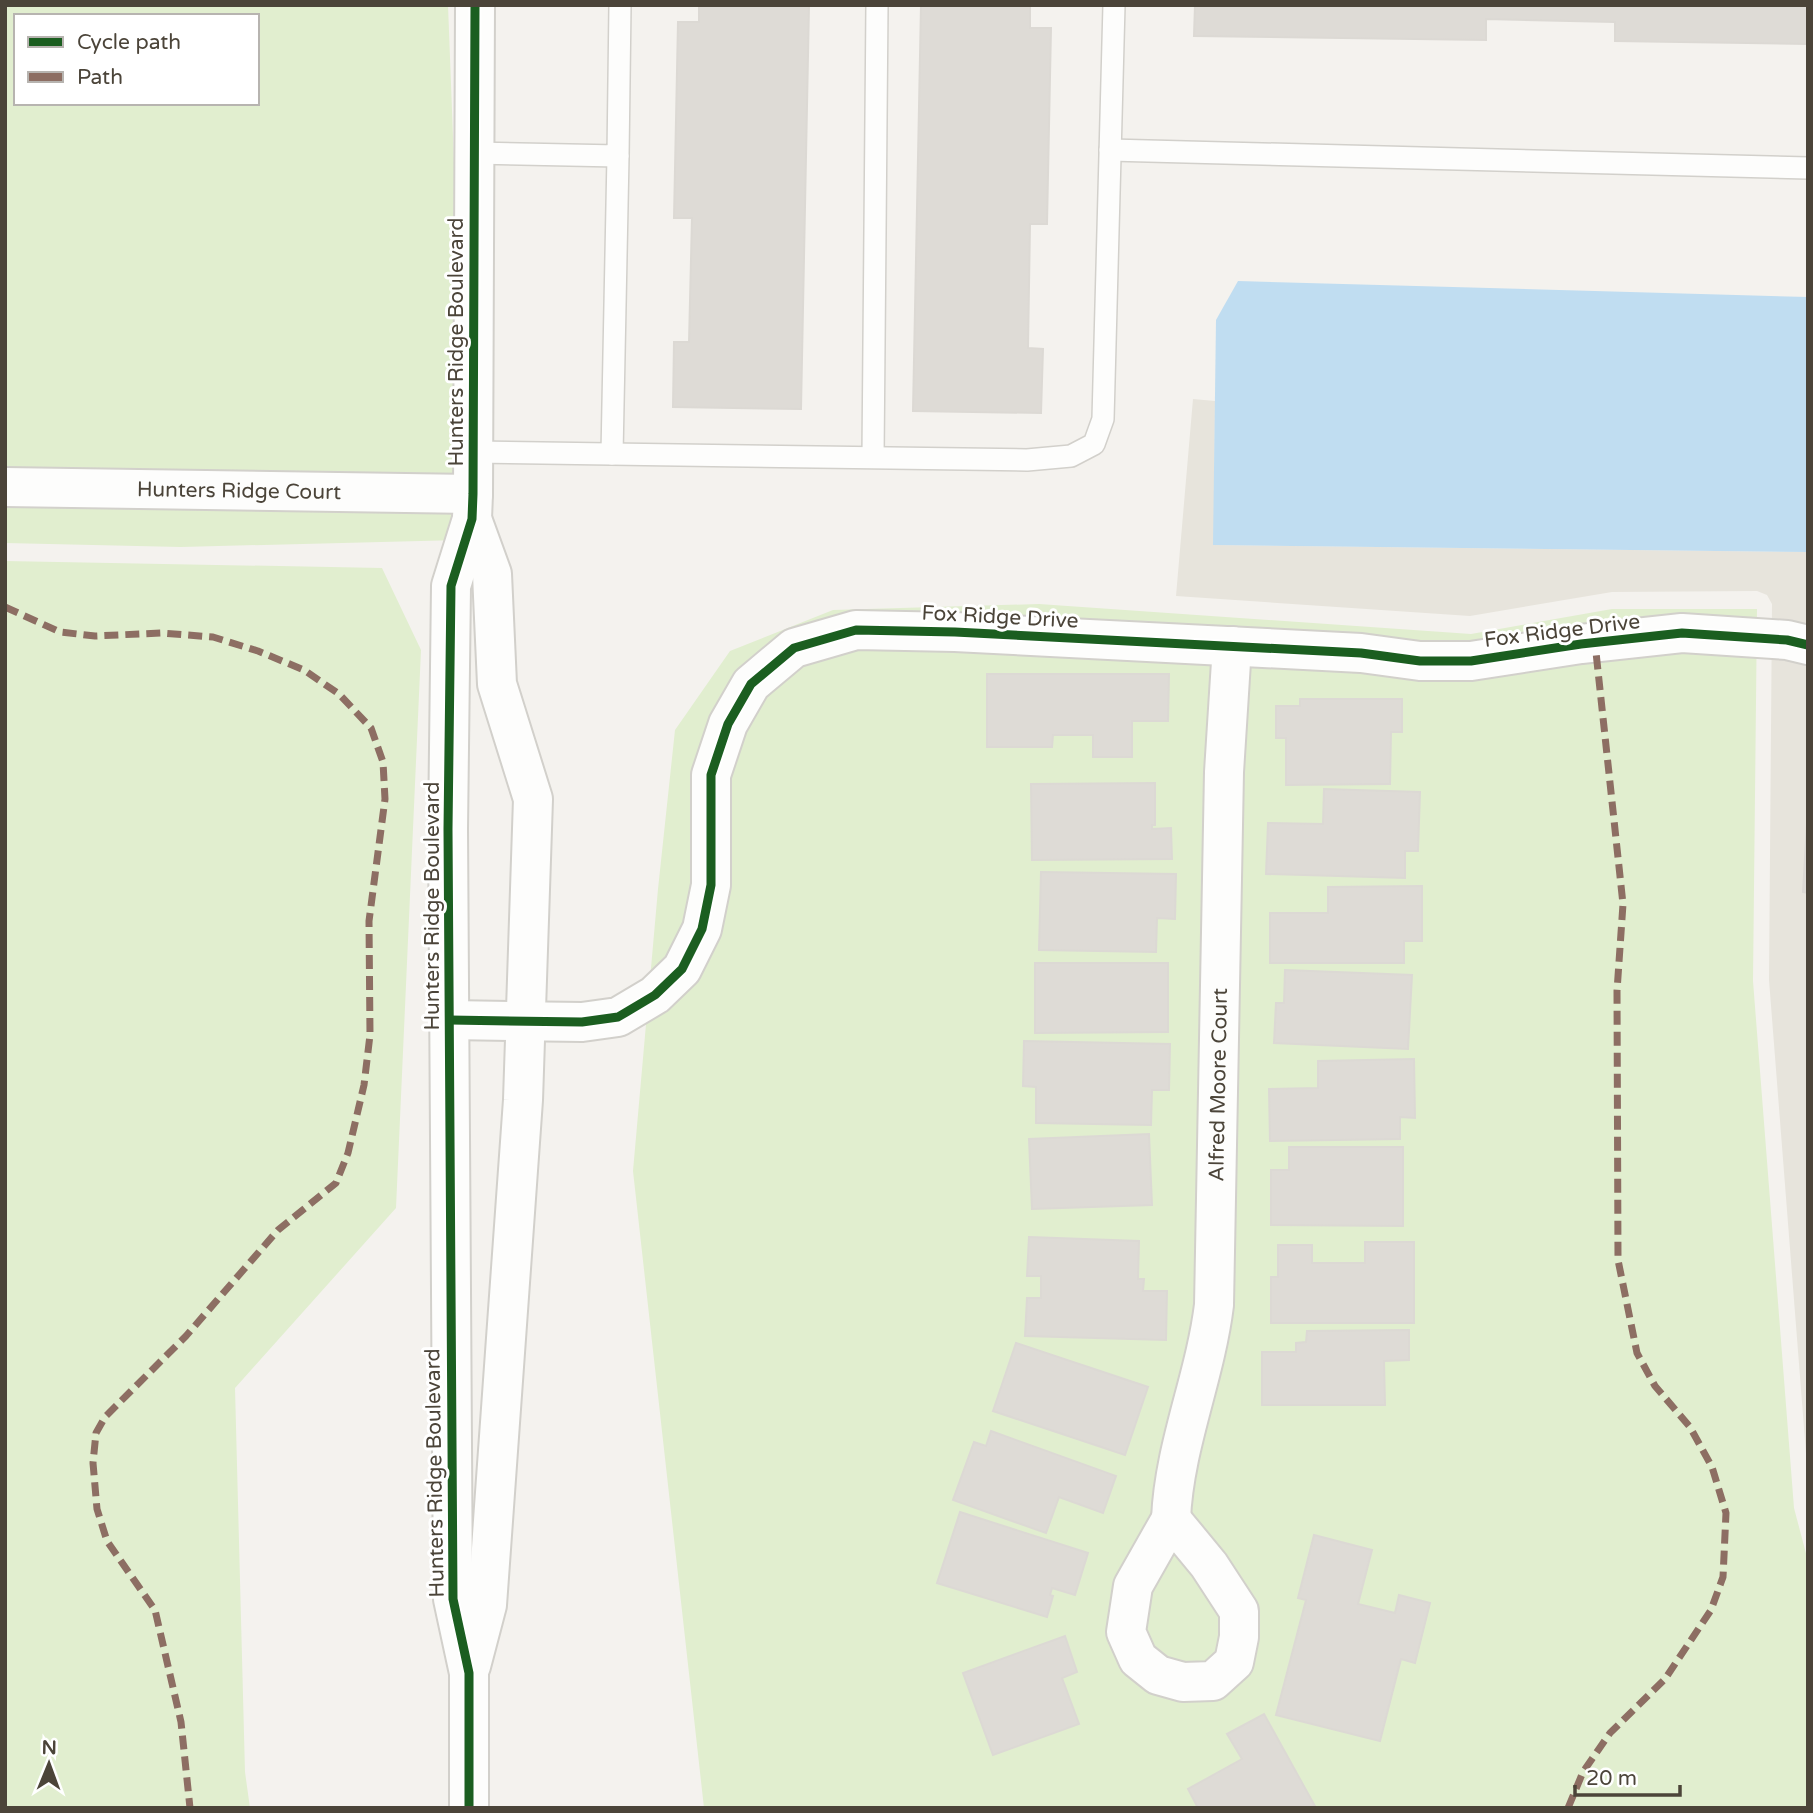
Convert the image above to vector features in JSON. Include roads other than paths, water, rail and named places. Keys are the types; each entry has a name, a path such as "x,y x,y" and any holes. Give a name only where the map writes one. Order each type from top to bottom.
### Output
{"street":[{"name":"Hunters Ridge Boulevard","path":"469,1808 469,1673 453,1600 448,829 451,586 472,507 475,5"},
{"name":"Hunters Ridge Court","path":"5,487 472,507"},
{"name":"Hunters Ridge Boulevard","path":"469,1673 487,1605 523,1100 533,799 497,684 492,574 472,507"},
{"name":"Fox Ridge Drive","path":"450,1020 582,1022 618,1017 655,995 682,969 702,929 711,885 711,775 728,724 751,684 794,648 856,630 955,632 1361,653 1420,661 1471,660 1682,634 1787,640 1808,645"},
{"name":"Alfred Moore Court","path":"1171,1519 1172,1487 1210,1342 1214,1306 1224,772 1232,646"}],"lane":[{"path":"612,454 620,5"},
{"path":"873,457 877,5"},
{"path":"473,452 1027,460 1071,456 1094,444 1103,419 1114,5"},
{"path":"1110,150 1808,169"},
{"path":"474,153 618,156"}],"water":[{"path":"1238,281 1808,297 1808,552 1213,545 1216,320"}]}
